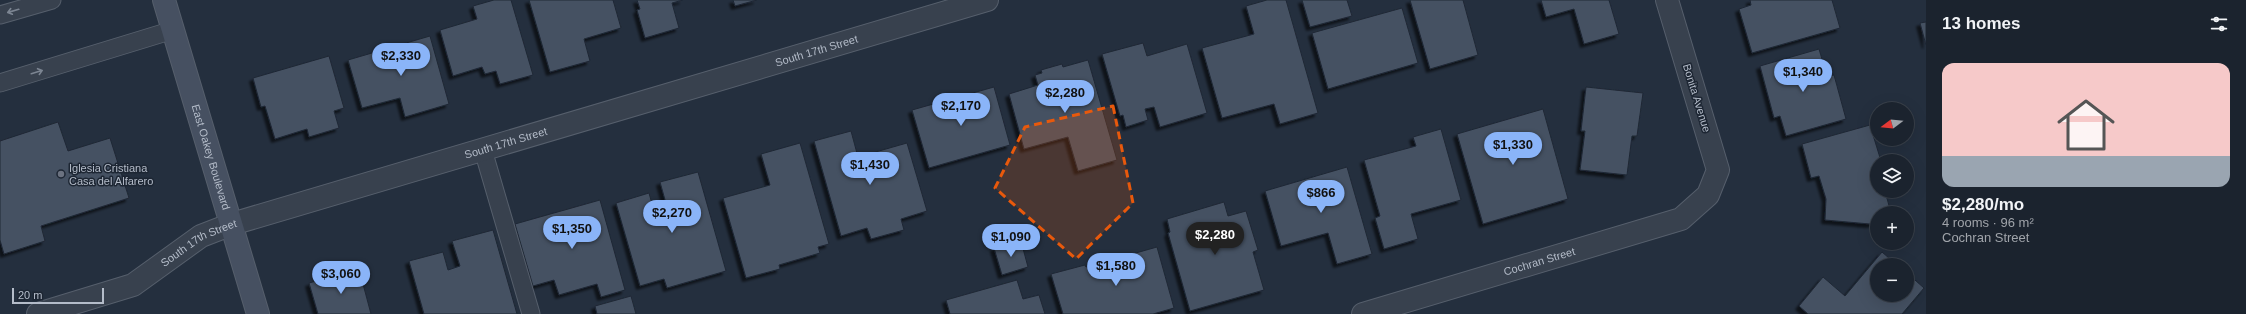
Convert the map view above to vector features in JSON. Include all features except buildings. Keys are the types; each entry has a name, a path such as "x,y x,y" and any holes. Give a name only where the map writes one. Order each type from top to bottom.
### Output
{"street":[{"name":"East Oakey Boulevard","path":"164,0 258,314"},
{"name":"South 17th Street","path":"38,314 133,285 201,236 232,224 987,0"},
{"name":"Bonita Avenue","path":"1667,0 1718,170 1708,196"},
{"name":"Cochran Street","path":"1363,314 1681,219 1708,196"}],"lane":[{"path":"0,15 52,0"},
{"path":"0,84 173,30"},
{"path":"483,150 531,314"}],"highlighted area":[{"path":"1113,106 1133,203 1076,259 995,188 1025,127"}],"place":[{"name":"Iglesia Cristiana Casa del Alfarero","path":"61,174"}]}
